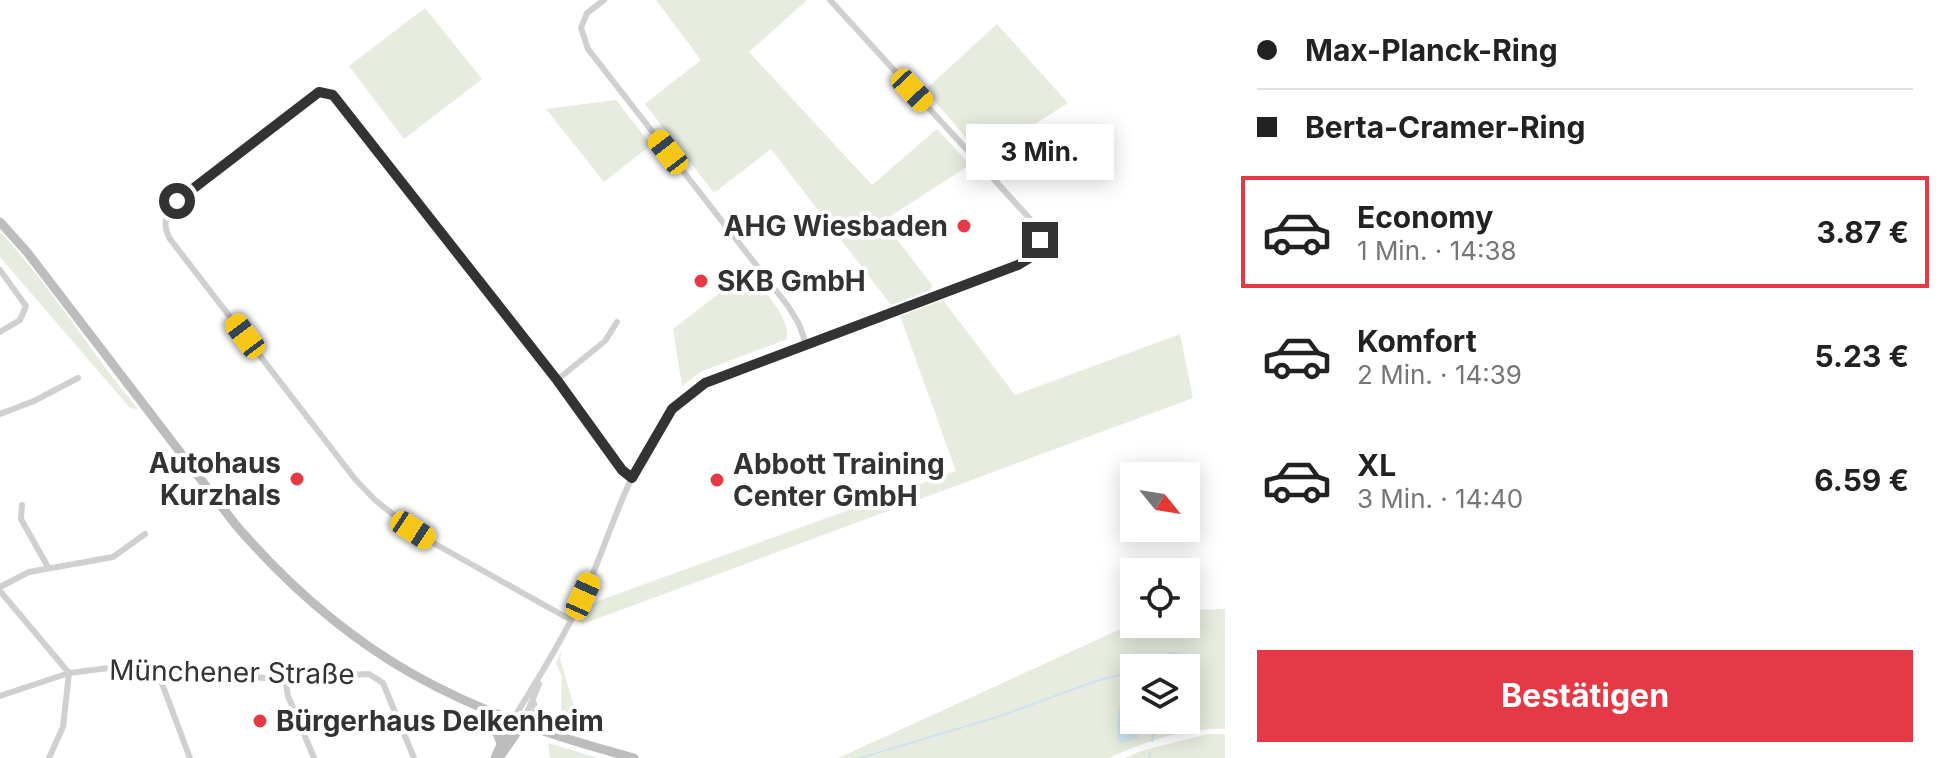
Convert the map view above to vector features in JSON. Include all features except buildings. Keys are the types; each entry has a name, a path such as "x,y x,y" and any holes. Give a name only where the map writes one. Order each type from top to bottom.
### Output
{"main road":[{"path":"0,222 27,252 216,501 273,567 313,605 373,651 435,688 517,723 634,758"},
{"path":"488,712 501,743"},
{"path":"497,758 501,743 517,723"},
{"path":"497,758 517,723"}],"street":[{"path":"604,0 587,13 581,25 588,49 788,306 806,344"},
{"path":"517,723 596,568 632,478 668,415 692,391 717,377 1018,265 1033,256 1040,240 1036,226 1026,214 830,0"},
{"path":"571,620 423,536 393,515 362,487 170,239 166,231 166,215 177,201 319,92 328,92 347,111 557,380 622,470 632,478"},
{"path":"0,270 26,306 20,320 0,332"},
{"path":"557,380 605,341 617,322"},
{"path":"0,414 34,401 78,378"},
{"path":"22,505 21,519 48,567"},
{"path":"49,758 63,727 69,673 0,589 17,577 48,567 113,557 145,534"},
{"name":"Münchener Straße","path":"0,696 69,673 114,668 241,677 363,673 379,678 414,758"},
{"path":"160,670 160,678 190,758"},
{"path":"517,723 534,700 541,675"},
{"path":"285,677 288,696 314,758"},
{"path":"534,700 536,715 551,734"}],"shaded area":[{"path":"656,0 807,0 749,52 872,185 937,129 968,166 883,221 932,285 931,290 891,305 771,149 714,193 645,104 701,60"},
{"path":"425,8 482,79 404,139 349,66"},
{"path":"997,24 1068,103 983,157 925,90"},
{"path":"616,100 651,145 604,182 546,109"},
{"path":"0,232 37,275 138,409 130,408 0,257"},
{"path":"748,271 779,312 787,330 787,339 702,371 682,386 673,329"},
{"path":"943,300 1015,395 1180,334 1193,398 583,624 578,621 587,605 956,471 900,316"},
{"path":"1225,609 1225,729 1200,730 1200,654 1120,654 1120,734 1178,734 1109,758 838,758 1120,629 1120,638 1200,638 1200,610"},
{"path":"562,649 560,659 578,720 561,710 562,676 556,663"},
{"path":"1208,734 1225,734 1225,758 1125,758 1141,751"},
{"path":"548,743 598,758 550,758"}],"water":[{"path":"1120,704 1120,734 1138,734 1138,738 1122,743 1118,741"}],"waterway":[{"path":"860,758 997,717 1120,675"},
{"path":"1152,741 1153,734"},
{"path":"1149,758 1150,753"}],"place":[{"name":"AHG Wiesbaden","path":"964,226"},
{"name":"SKB GmbH","path":"701,281"},
{"name":"Autohaus Kurzhals","path":"297,479"},
{"name":"Abbott Training Center GmbH","path":"717,480"},
{"name":"Bürgerhaus Delkenheim","path":"260,721"}],"route":[{"path":"177,201 319,92 333,95 557,380 622,470 632,478 672,409 705,383 1018,265 1033,256 1040,240"}]}
